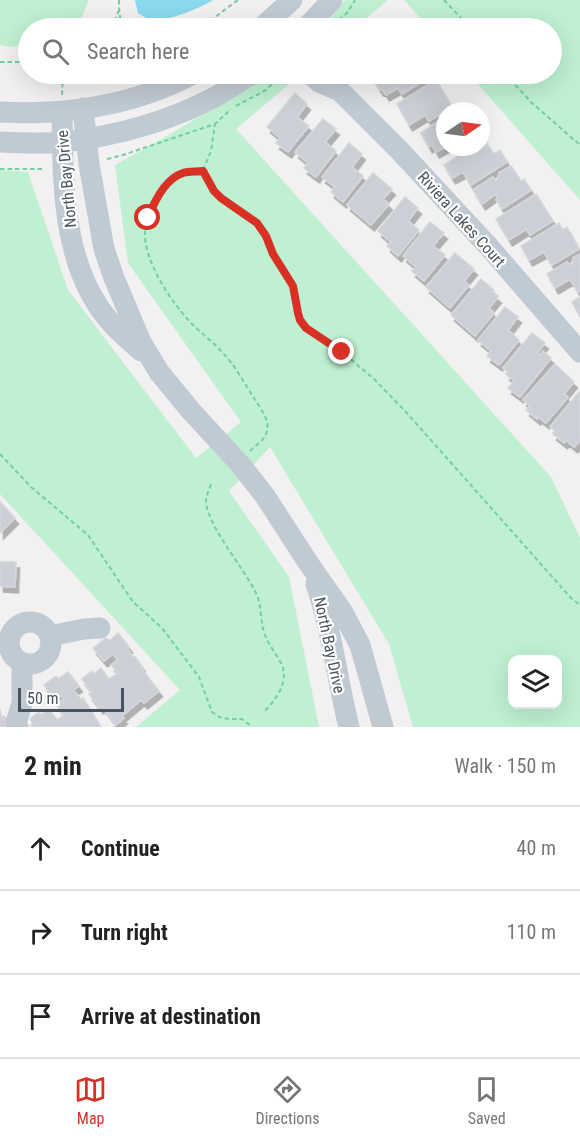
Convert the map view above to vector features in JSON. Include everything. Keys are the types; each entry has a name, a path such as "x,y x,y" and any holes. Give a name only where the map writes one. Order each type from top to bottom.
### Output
{"street":[{"path":"315,18 332,0"},
{"path":"275,18 288,4 298,18"},
{"path":"0,112 62,111 83,108 122,101 171,84"},
{"path":"0,142 62,142 116,133 183,112 236,84"},
{"name":"Riviera Lakes Court","path":"340,84 481,238 580,352"},
{"name":"North Bay Drive","path":"83,108 104,249 141,342 159,372 265,496 342,611 360,645 383,727"},
{"name":"North Bay Drive","path":"62,111 67,218 86,282 114,326 154,363"},
{"name":"North Bay Drive","path":"309,564 320,596 349,727"},
{"path":"32,622 40,625 50,636 50,651 39,663 22,663 10,650 6,629 32,622"},
{"path":"50,636 100,628"},
{"path":"18,727 16,723 22,703 22,663"}],"path":[{"path":"119,0 121,18"},
{"path":"214,18 238,0"},
{"path":"444,0 460,18"},
{"path":"116,18 119,10"},
{"path":"0,62 18,62"},
{"path":"514,84 532,103 580,145"},
{"path":"203,171 211,151 215,124"},
{"path":"203,171 183,173 174,177 163,189 148,218 145,232 146,243 154,269 174,301 191,323 224,353 263,412 268,423 264,438 247,453"},
{"path":"203,171 214,191 221,198 262,228 273,254 293,286 300,320 306,328 342,352 374,378 571,598 580,605"},
{"path":"0,454 31,487 88,535 133,602 162,628 199,677 212,712 219,717 243,719 252,727"},
{"path":"211,484 206,502 210,514 256,595 261,609 264,633 285,673 280,690 264,712"}],"green space":[{"path":"0,0 89,0 81,18 18,18 18,46 0,45"},
{"path":"345,0 388,0 366,18 331,18"},
{"path":"404,0 580,0 580,200 478,84 562,84 562,18 420,18"},
{"path":"255,84 289,84 236,129 551,477 580,538 580,727 413,727 389,644 270,447 229,491 289,577 319,727 136,727 180,690 0,494 0,170 28,172 68,290 196,458 241,422 128,263 115,165"}],"water":[{"path":"135,0 213,0 199,8 167,18 146,18 138,13"}],"building":[{"path":"376,84 418,84 402,94 398,88 386,95 382,89 380,90"},
{"path":"430,84 438,84 449,102 436,102 436,117 429,121 425,115 409,125 397,104"},
{"path":"295,93 307,104 297,117 309,126 288,152 276,143 280,138 267,127"},
{"path":"323,119 336,129 325,142 336,151 316,177 304,168 308,163 295,152"},
{"path":"436,123 436,152 432,145 429,147 421,133"},
{"path":"349,143 362,154 352,167 363,176 343,202 331,192 335,187 322,177"},
{"path":"490,148 494,154 500,150 507,162 471,185 463,172 452,178 444,165 458,156 490,156"},
{"path":"511,166 521,181 524,179 531,190 502,209 496,199 498,197 496,194 482,204 473,190 493,177 496,181 499,173"},
{"path":"373,173 392,189 383,199 389,204 371,225 347,205"},
{"path":"536,194 553,221 530,235 526,229 509,240 496,219"},
{"path":"405,197 418,208 408,221 419,230 398,256 387,246 391,242 378,231"},
{"path":"430,222 444,233 433,246 445,255 424,281 412,271 416,267 403,256"},
{"path":"559,223 563,230 567,227 579,249 552,265 544,252 529,260 521,246"},
{"path":"455,253 474,269 464,281 469,285 450,308 426,287"},
{"path":"580,254 580,291 578,292 570,279 555,288 547,274 567,262 569,265 572,264 573,258"},
{"path":"481,279 494,290 492,292 498,297 489,308 494,313 475,336 451,315"},
{"path":"580,297 580,316 572,302"},
{"path":"505,307 518,317 508,330 519,340 499,365 487,356 491,351 478,340"},
{"path":"532,333 545,343 537,353 540,355 543,351 551,358 520,397 508,388 514,381 503,368"},
{"path":"555,364 574,382 564,394 568,397 546,423 526,410 530,406 523,400"},
{"path":"579,392 580,441 574,447 566,440 564,443 553,434 555,431 550,427"},
{"path":"0,502 15,518 0,533"},
{"path":"0,562 16,562 15,587 0,586"},
{"path":"118,633 129,647 127,649 159,691 144,703 141,700 122,716 124,718 116,725 102,706 100,708 89,694 92,692 82,679 92,671 94,674 101,668 109,679 118,673 111,665 118,660 113,654 104,661 93,648 106,638 109,641"},
{"path":"68,672 79,686 73,690 81,699 83,698 101,727 32,727 33,723 30,719 39,712 41,715 49,709 57,720 64,715 56,704 64,699 62,695 54,700 44,685 56,676 58,679"},
{"path":"0,710 2,719 6,718 8,727 0,727"}],"route":[{"path":"148,218 163,189 174,177 183,173 203,171 214,191 221,198 262,228 273,254 290,278 300,320 306,328 342,352"}]}
